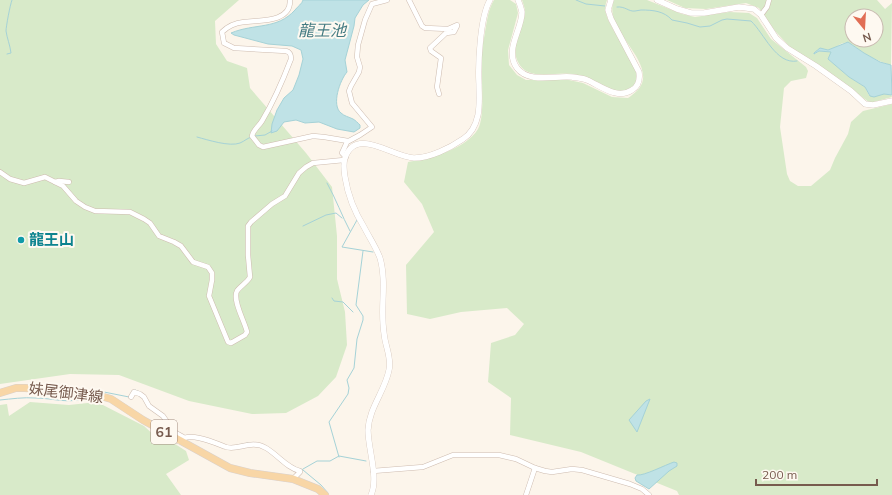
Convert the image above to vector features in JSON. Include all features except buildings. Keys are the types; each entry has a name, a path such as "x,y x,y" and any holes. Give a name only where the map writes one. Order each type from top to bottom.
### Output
{"main road":[{"name":"妹尾御津線","path":"0,393 16,388 25,388 69,391 111,399 143,420 181,439 230,468 250,473 293,479 318,489 325,495"}],"street":[{"path":"290,0 289,7 280,16 272,20 234,24 222,32 224,43 234,48 286,50 291,56 277,93 261,123 252,133 252,136 259,145 263,147 313,136 324,136 348,141"},
{"path":"345,158 342,153 348,141 372,127 352,103 349,91 360,68 357,57 358,45 365,20 372,4 387,0"},
{"path":"409,0 422,26 425,28 448,29 457,26 454,32 446,33 430,48 431,51 441,58 437,87 439,94"},
{"path":"373,494 374,480 368,442 368,427 371,415 390,369 390,356 384,335 382,317 382,269 373,243 350,200 344,171 345,158 349,149 356,145 365,143 406,157 423,157 443,150 465,138 476,123 478,115 482,32 485,11 490,0"},
{"path":"518,0 522,12 512,50 513,59 517,68 526,75 539,78 561,76 585,79 616,94 622,94 628,93 635,88 640,80 640,72 611,19 608,10 611,0"},
{"path":"657,0 677,9 691,13 704,13 739,7 754,9 761,16 776,38 787,48 852,91 865,104 873,105 892,100"},
{"path":"761,16 767,7 769,0"},
{"path":"0,172 10,179 24,183 45,177 63,186 85,207 95,211 130,212 150,223 159,236 181,246 193,262 208,267 212,273 209,296 228,342 231,343 245,335 247,332 236,303 235,296 237,291 248,281 250,277 248,226 272,204 285,196 299,173 306,167 313,163 345,158"},
{"path":"55,182 69,182"},
{"path":"131,397 134,392 144,397 149,406 163,416 181,439 195,438 221,444 227,448 250,444 265,447 288,465 300,471 293,479"},
{"path":"373,471 423,467 453,456 471,455 510,457 535,468 552,472 572,469 582,470 630,484 642,489 650,495"},
{"path":"526,495 535,468"}],"green space":[{"path":"0,0 239,0 215,21 216,44 227,61 247,68 250,88 306,153 332,187 337,236 337,279 345,312 347,345 336,377 318,396 286,413 252,414 189,401 119,375 70,374 0,384"},
{"path":"494,0 510,0 516,4 518,13 508,50 509,65 517,75 526,80 569,80 583,83 612,97 628,98 635,93 641,85 643,79 642,69 614,20 612,10 614,0 647,0 682,14 695,17 729,12 749,13 757,18 771,39 806,67 808,71 806,78 791,81 784,88 780,127 787,174 790,181 798,186 811,186 830,170 848,134 851,122 863,111 892,104 892,495 679,495 677,491 581,452 510,435 511,398 488,382 491,343 515,335 524,324 507,308 461,312 430,319 407,314 406,265 434,232 422,204 404,182 408,162 436,156 446,152 465,142 478,129 482,114 482,48 490,8"},
{"path":"522,0 607,0 605,9 607,17 634,66 637,75 636,83 627,91 619,92 613,91 579,75 566,73 535,74 522,68 516,56 516,43 525,12"},
{"path":"667,0 877,0 885,9 892,3 891,65 870,57 857,48 884,48 884,8 844,8 844,43 829,50 819,49 815,54 819,51 831,52 828,59 849,77 865,87 869,95 873,96 886,94 891,95 892,97 870,103 845,84 791,48 775,31 759,8 746,3 706,9 685,8"},
{"path":"30,402 69,405 97,402 144,426 157,438 166,438 186,451 189,460 166,474 181,495 0,495 0,405 7,404 9,416"}],"water":[{"name":"龍王池","path":"303,0 369,0 363,5 355,18 345,60 347,72 339,86 337,99 338,109 341,113 354,119 360,125 360,128 354,132 337,129 319,122 305,123 296,120 284,122 277,131 271,133 272,124 277,110 284,98 293,90 299,75 303,59 301,50 292,46 268,44 231,33 281,21 295,10"},
{"path":"844,44 844,48 857,48 880,62 891,65 892,95 884,94 874,97 870,96 865,87 849,77 828,59 831,52 819,51 814,54 820,48 828,50"},
{"path":"650,399 637,432 629,420 646,401"},
{"path":"674,462 677,463 677,466 669,471 649,489 636,481 635,478 637,475"}],"waterway":[{"path":"7,54 11,53 6,31 12,0"},
{"path":"576,0 586,4 605,6"},
{"path":"617,7 622,7 633,11 654,11 665,15 672,20 700,27 710,26 727,19 751,21 777,53 790,61 797,61"},
{"path":"255,136 265,135 272,131"},
{"path":"197,137 219,143 231,144 240,143 252,137"},
{"path":"327,183 350,231"},
{"path":"303,226 326,215 336,213 342,218"},
{"path":"357,220 342,247 373,252"},
{"path":"339,457 329,422 348,394 349,388 347,380 354,368 357,339 363,320 363,316 356,305 363,251"},
{"path":"332,298 334,301 343,302 353,312"},
{"path":"132,391 135,390 140,392"},
{"path":"99,391 129,397"},
{"path":"0,400 42,398 75,401 88,397"},
{"path":"234,446 248,443"},
{"path":"303,469 317,461 330,461 339,456 366,461"},
{"path":"301,469 321,485 328,493"}],"place":[{"name":"龍王山","path":"21,240"}]}
